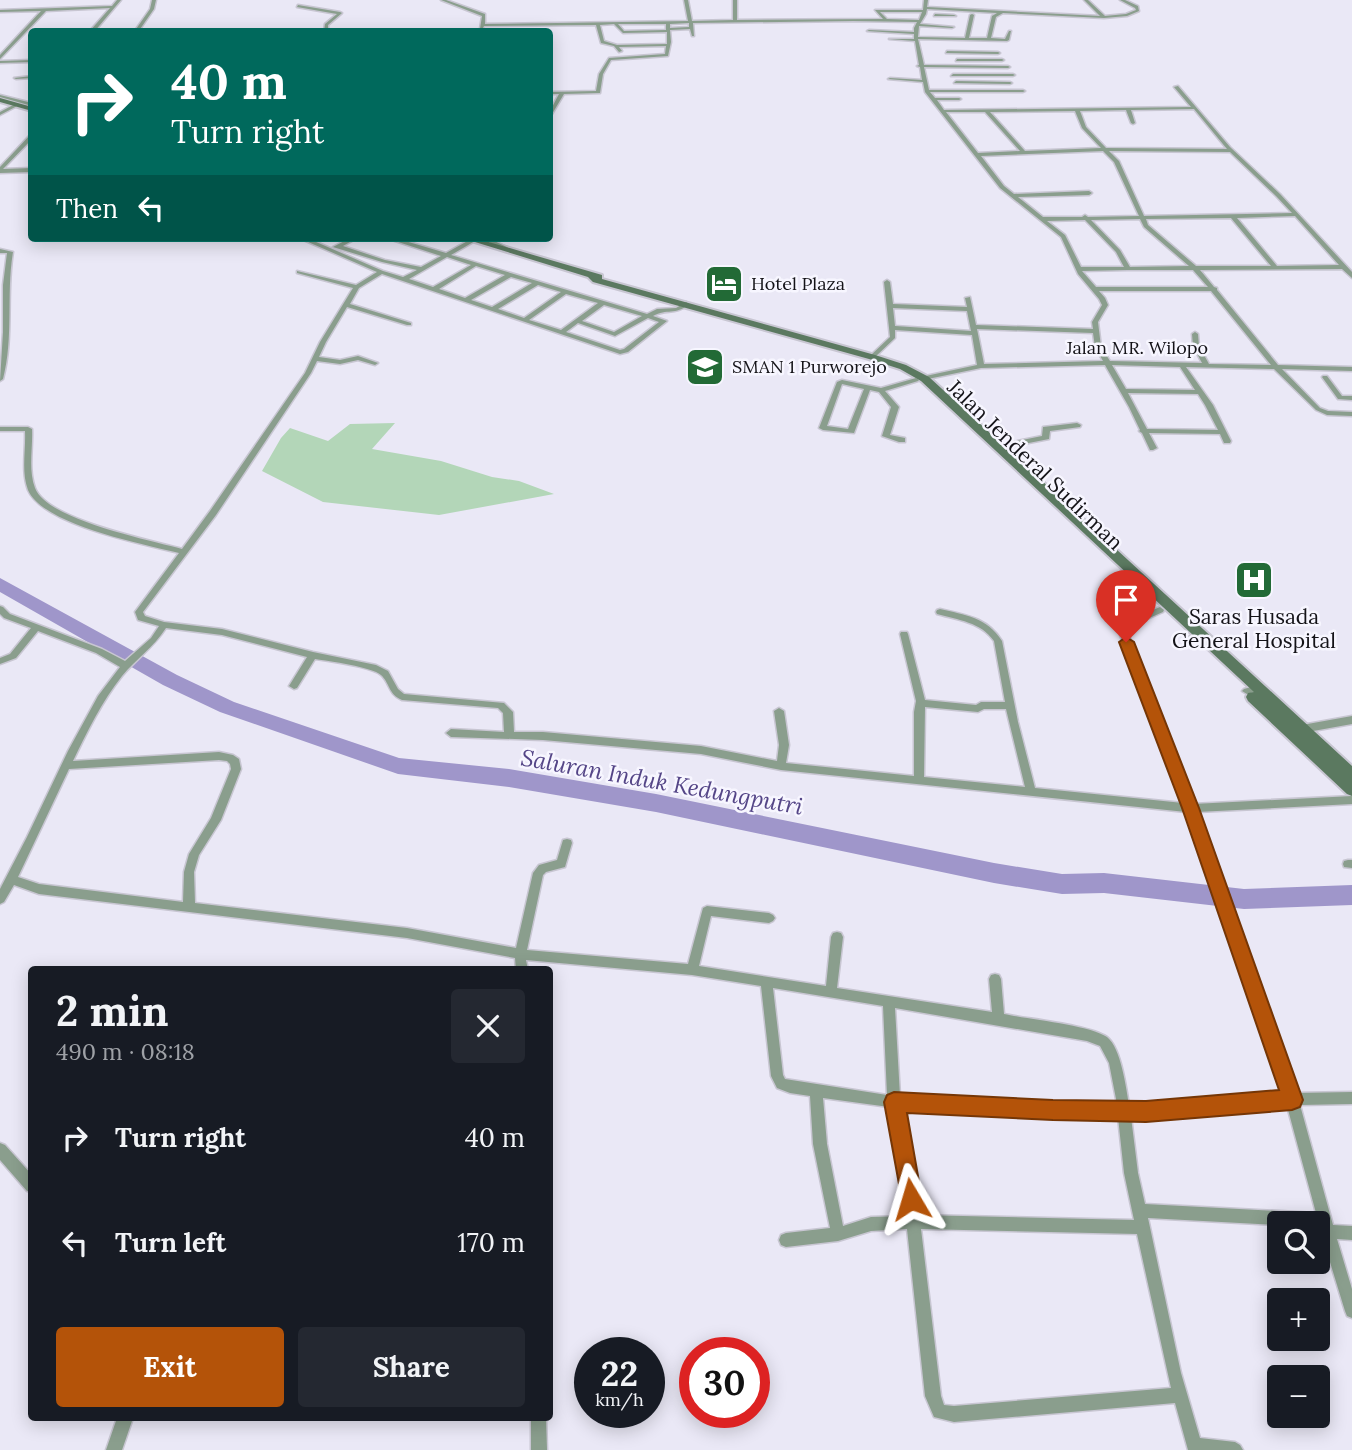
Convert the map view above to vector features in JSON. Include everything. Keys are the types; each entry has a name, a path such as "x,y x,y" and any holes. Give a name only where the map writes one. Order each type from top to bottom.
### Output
{"main road":[{"path":"0,98 28,106"},
{"path":"484,242 592,276 597,280 872,357 913,375"},
{"path":"718,313 723,318 913,375"},
{"name":"Jalan Jenderal Sudirman","path":"913,375 998,447 1022,474"},
{"name":"Jalan Jenderal Sudirman","path":"913,375 1252,690 1352,790"},
{"name":"Jalan Jenderal Sudirman","path":"1102,550 1160,610 1196,638"},
{"name":"Jalan Jenderal Sudirman","path":"1252,690 1302,729 1352,775"}],"street":[{"path":"95,28 119,0"},
{"path":"139,28 152,9 154,0"},
{"path":"443,0 481,13 485,17 482,28"},
{"path":"686,0 693,35"},
{"path":"735,0 735,21"},
{"path":"926,0 920,24 919,62 927,90 976,155 1012,196 1044,219 1068,242 1078,269 1105,305 1095,323 1105,363 1153,448"},
{"path":"1086,0 1104,17"},
{"path":"936,20 1004,11 1104,17 1133,14 1138,8 1132,1 1122,0"},
{"path":"298,6 340,13 326,28"},
{"path":"0,11 114,7"},
{"path":"28,61 0,60 3,51 44,10"},
{"path":"883,18 877,10 920,24 948,39 1008,40 1010,32"},
{"path":"853,19 856,25 920,24 972,15 994,16 1004,11"},
{"path":"968,40 972,15"},
{"path":"989,40 994,16"},
{"path":"483,25 883,18 920,24"},
{"path":"869,31 953,18"},
{"path":"953,18 947,52 959,91"},
{"path":"553,93 599,91 601,74 610,60 667,55 668,22"},
{"path":"598,23 602,42 617,46 668,45"},
{"path":"615,23 623,32 692,28"},
{"path":"891,38 920,24"},
{"path":"932,32 948,39 1012,46"},
{"path":"617,46 626,58"},
{"path":"947,52 998,53"},
{"path":"949,63 1002,60"},
{"path":"919,62 1008,67"},
{"path":"953,75 1013,75"},
{"path":"16,78 28,77"},
{"path":"890,79 923,81"},
{"path":"956,82 1010,83"},
{"path":"1176,87 1231,151 1278,195 1352,276"},
{"path":"927,90 1023,92"},
{"path":"553,109 562,93"},
{"path":"0,98 28,106"},
{"path":"933,99 959,99"},
{"path":"0,114 17,105"},
{"path":"942,111 1195,108"},
{"path":"1128,109 1133,123"},
{"path":"986,110 1024,153"},
{"path":"1077,110 1084,127 1118,165 1146,226 1215,289 1275,366 1320,411 1352,414"},
{"path":"0,171 28,140"},
{"path":"976,155 1104,149 1231,151"},
{"path":"0,158 10,157"},
{"path":"0,171 28,170"},
{"path":"1012,196 1089,193"},
{"path":"1044,219 1294,215"},
{"path":"1233,216 1275,267"},
{"path":"1085,217 1118,251 1128,269"},
{"path":"312,242 403,280 624,352 664,321 401,242"},
{"path":"330,250 346,242"},
{"path":"403,280 469,242"},
{"path":"338,246 384,261 421,269"},
{"path":"0,251 10,252 3,283 6,327 4,367 0,379"},
{"path":"433,290 475,264"},
{"path":"1078,269 1343,267"},
{"path":"299,272 357,288"},
{"path":"381,272 357,288 308,373 251,458 139,612 141,618 164,625 222,632 373,667 385,673 394,691 402,697 501,705 508,712 509,736"},
{"path":"466,301 509,275"},
{"path":"872,357 893,337 887,282"},
{"path":"494,309 537,283"},
{"path":"1094,289 1215,289"},
{"path":"526,319 566,291"},
{"path":"968,298 981,366"},
{"path":"563,331 604,302"},
{"path":"577,321 615,334 660,310 678,309 683,303"},
{"path":"346,305 409,324"},
{"path":"891,306 969,309"},
{"path":"892,328 1095,331"},
{"path":"1195,334 1196,346 1206,364"},
{"path":"315,359 340,362 358,358 375,363"},
{"name":"Jalan MR. Wilopo","path":"881,390 913,375 981,366 1105,363 1352,369"},
{"path":"1181,364 1227,441"},
{"path":"1325,377 1352,414"},
{"path":"868,387 852,431 823,428 839,383 868,387 881,390 895,407 887,436 902,440"},
{"path":"1123,391 1199,392"},
{"path":"1340,398 1352,398"},
{"path":"998,447 1046,437 1046,429 1077,425"},
{"path":"0,429 28,429 27,450 33,492 51,510 71,520 184,552"},
{"path":"1143,431 1222,432"},
{"path":"0,609 7,616 99,650 125,666"},
{"path":"1160,610 1135,621 1124,635 1190,808 1271,1034 1322,1211"},
{"path":"940,612 980,623 993,632 998,641 1031,791"},
{"path":"0,900 30,846 66,765 116,675 154,640 164,625"},
{"path":"0,661 13,656 37,627"},
{"path":"904,634 903,640 908,646 921,703 919,778"},
{"path":"294,686 313,655"},
{"path":"921,703 978,709 981,705 1011,706"},
{"path":"779,711 784,745 781,766"},
{"path":"1302,729 1352,720"},
{"path":"450,733 543,736 701,750 781,766 893,778 919,778 993,789 1190,808 1352,800"},
{"path":"66,765 219,757 230,758 234,762 236,769 216,820 194,854 189,872 189,907"},
{"path":"522,966 520,954 538,873 543,868 561,864 567,843"},
{"path":"10,879 39,889 407,933 520,954 692,970 766,981 1087,1035 1104,1042 1115,1062 1143,1227 1180,1395 1196,1448 1235,1450"},
{"path":"692,970 707,911 769,918"},
{"path":"831,993 837,937"},
{"path":"995,979 998,1019"},
{"path":"766,981 777,1076 786,1086 894,1102 1053,1110 1146,1111 1352,1098"},
{"path":"889,1001 894,1102 905,1153 933,1396 939,1412 1180,1395"},
{"path":"816,1091 820,1144 838,1234"},
{"path":"0,1150 28,1182"},
{"path":"1140,1212 1267,1222"},
{"path":"786,1240 838,1234 871,1224 913,1222 1143,1227"},
{"path":"1330,1227 1352,1233"},
{"path":"1330,1239 1352,1311"},
{"path":"114,1450 124,1421"},
{"path":"539,1421 539,1450"}],"green space":[{"path":"395,423 372,449 441,461 492,477 519,481 554,494 439,515 323,502 262,471 290,428 328,441 350,424"}],"waterway":[{"name":"Saluran Induk Kedungputri","path":"0,584 170,680 227,707 398,766 509,778 656,803 994,873 1062,884 1104,883 1244,899 1352,895"}],"place":[{"name":"Hotel Plaza","path":"724,284"},
{"name":"SMAN 1 Purworejo","path":"705,367"},
{"name":"Saras Husada General Hospital","path":"1254,580"}],"route":[{"path":"911,1199 894,1102 1053,1110 1146,1111 1292,1100 1190,808 1126,642"}]}
